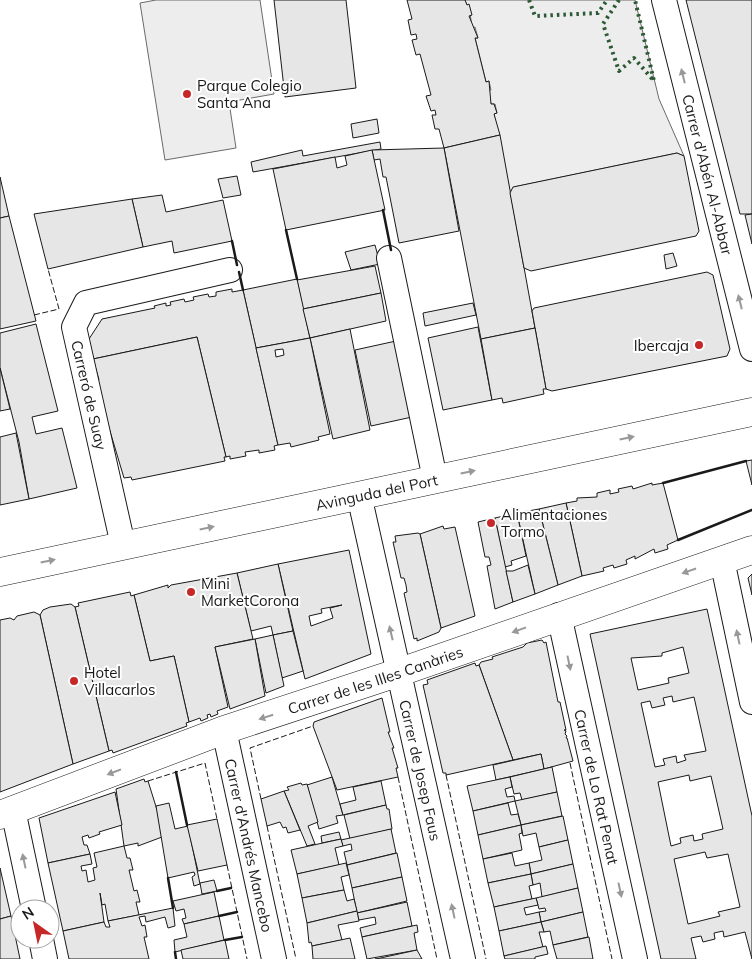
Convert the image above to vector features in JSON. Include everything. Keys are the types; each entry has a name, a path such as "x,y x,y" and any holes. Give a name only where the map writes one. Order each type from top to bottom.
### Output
{"street":[{"name":"Carrer d'Abén Al-Abbar","path":"664,0 752,349"},
{"path":"389,258 435,479"},
{"name":"Carreró de Suay","path":"123,545 74,327 86,303 230,270"},
{"name":"Avinguda del Port","path":"0,572 752,412"},
{"name":"Carrer de Josep Faus","path":"359,495 463,959"},
{"name":"Carrer de les Illes Canàries","path":"6,812 224,730 400,672 559,615 752,550"},
{"path":"722,560 752,702"},
{"name":"Carrer de Lo Rat Penat","path":"559,615 635,959"},
{"name":"Carrer d'Andrés Mancebo","path":"224,730 274,959"},
{"path":"6,812 31,899"}],"shaded area":[{"path":"156,0 260,0 274,94 229,102 236,148 165,160 140,3"},
{"path":"465,0 635,0 659,99 684,156 677,153 514,187 510,193 494,114 497,113 495,104 491,104 488,91 491,90 489,81 486,82 475,38 478,38 475,27 472,28 469,5 467,5"}],"building":[{"path":"274,0 346,0 356,88 285,97"},
{"path":"407,0 465,0 467,5 469,4 472,15 469,16 478,38 475,38 486,82 489,81 491,104 494,104 497,113 494,114 500,135 444,148 439,129 435,129 432,115 436,115 435,110 431,111 426,96 431,95 420,54 416,55 412,40 417,39 416,34 411,35 408,20 412,19"},
{"path":"686,0 752,0 752,214 740,214"},
{"path":"377,119 379,133 353,138 351,124"},
{"path":"500,135 535,328 481,339 444,148"},
{"path":"380,142 381,149 253,172 251,162 302,150 303,156"},
{"path":"444,148 459,231 399,243 386,177 383,177 380,159 374,160 372,150"},
{"path":"372,150 385,210 286,230 273,169 335,157 337,168 347,165 345,156"},
{"path":"677,153 684,156 699,231 696,236 531,271 524,268 510,193 513,187"},
{"path":"237,176 241,195 223,198 218,179"},
{"path":"0,177 9,216 0,218"},
{"path":"162,195 166,212 223,200 232,241 174,253 172,241 143,247 132,199"},
{"path":"132,199 143,247 48,269 34,214"},
{"path":"752,214 752,244 745,215"},
{"path":"9,216 36,321 0,329 0,218"},
{"path":"375,245 380,264 351,270 345,252"},
{"path":"673,253 677,266 666,269 664,255"},
{"path":"375,266 381,293 303,309 297,280"},
{"path":"707,272 713,275 730,349 727,356 552,391 546,389 532,311 534,308"},
{"path":"297,279 310,338 256,348 243,290"},
{"path":"232,289 232,292 243,290 278,445 274,446 275,450 259,453 259,450 245,452 246,456 230,459 230,456 226,457 197,337 93,359 89,339 102,319 155,308 154,306 166,303 166,306 171,305 170,302 184,299 185,302 194,300 193,297 208,294 209,297 216,296 216,292"},
{"path":"381,293 386,321 310,338 303,309"},
{"path":"473,303 476,315 425,326 423,313"},
{"path":"36,324 58,411 32,417 36,434 62,428 77,488 29,499 19,442 0,368 0,333"},
{"path":"478,327 492,400 443,410 428,338"},
{"path":"535,328 546,389 543,389 544,394 503,403 502,398 492,400 481,339"},
{"path":"350,329 370,430 333,439 310,338"},
{"path":"197,337 226,457 224,457 225,461 132,480 131,477 124,478 95,381 99,380 93,359"},
{"path":"310,338 330,434 318,437 319,440 291,447 290,443 278,445 256,348","holes":["283,349 284,355 276,357 275,350"]},
{"path":"396,341 412,417 371,426 355,350"},
{"path":"0,368 10,409 0,411"},
{"path":"16,433 29,499 0,505 0,437"},
{"path":"752,460 752,485 746,461"},
{"path":"652,483 652,485 663,483 678,540 667,545 668,549 655,553 654,549 635,559 635,556 626,560 627,564 614,568 613,565 603,568 604,571 582,576 566,503 577,501 577,498 597,497 597,493 610,490 610,494 619,492 618,489 632,486 633,489"},
{"path":"566,503 582,576 558,585 539,509"},
{"path":"539,509 558,585 535,594 517,513"},
{"path":"517,513 526,556 511,561 512,565 505,567 495,518"},
{"path":"495,518 513,602 495,609 487,566 491,565 489,557 485,557 478,522"},
{"path":"443,526 444,529 455,527 475,616 441,628 420,534"},
{"path":"420,534 441,628 439,632 417,641 417,638 414,639 404,593 407,592 406,585 404,578 401,578 393,542 396,542 395,536"},
{"path":"349,550 371,654 305,679 278,564","holes":["342,605 330,608 333,618 311,626 309,616 322,613 321,609"]},
{"path":"278,564 293,631 273,635 271,626 251,631 237,573"},
{"path":"528,565 535,594 513,602 506,571 513,571"},
{"path":"237,573 253,639 215,647 228,707 217,711 218,714 211,717 210,714 207,715 208,718 201,721 200,718 189,722 174,656 150,661 134,595 168,585 168,588 171,585"},
{"path":"752,574 752,595 748,578"},
{"path":"130,592 131,596 134,595 150,661 174,656 189,722 186,723 187,726 113,753 112,750 109,751 75,607 79,606 78,603"},
{"name":"Hotel Villacarlos","path":"71,604 75,607 109,751 73,764 40,615 43,610 50,607"},
{"path":"707,609 752,816 752,959 745,932 724,937 723,931 714,933 715,939 703,942 701,936 691,938 696,959 661,959 590,634","holes":["683,647 689,673 668,678 669,683 638,690 631,658 662,656 662,653","672,696 673,702 694,697 706,751 684,755 686,760 677,763 676,756 663,759 665,765 655,767 641,703 650,701 652,708 665,705 663,698","689,775 690,781 711,776 723,829 702,834 703,839 694,841 693,835 680,838 681,843 671,846 658,782","705,852 707,858 728,854 740,907 718,912 720,916 688,924 674,859"]},
{"path":"34,612 40,615 73,764 0,792 0,620 10,618 14,620 17,616"},
{"path":"293,631 303,671 282,678 273,635"},
{"path":"273,635 284,686 266,693 255,639"},
{"path":"255,639 265,696 230,709 215,647"},
{"path":"542,640 544,643 546,642 558,702 560,702 566,730 564,730 566,731 565,734 573,761 544,769 541,754 513,760 479,665 481,662 493,659 492,657 523,647 527,643"},
{"path":"475,663 476,666 479,665 513,760 446,775 446,773 443,773 423,685 428,684 427,680"},
{"path":"382,698 390,732 388,732 394,748 392,748 398,768 396,768 398,777 337,790 313,726 314,722"},
{"path":"541,754 544,769 496,780 493,765"},
{"path":"552,767 557,792 522,800 520,793 514,794 510,777"},
{"path":"332,777 343,815 336,816 338,823 319,829 307,785"},
{"path":"510,777 512,787 505,789 507,797 514,796 515,801 473,811 467,786"},
{"path":"144,779 145,782 148,781 158,813 162,837 138,846 138,843 124,846 116,789"},
{"path":"381,781 386,805 343,815 340,804 356,800 353,787"},
{"path":"301,783 302,785 307,784 318,822 308,826 315,844 307,846 284,791 289,790 287,787"},
{"path":"284,791 300,830 288,833 286,827 283,828 280,822 267,826 261,799"},
{"path":"115,792 122,825 99,832 100,834 89,838 88,835 82,837 84,845 87,845 90,854 48,863 39,818"},
{"path":"557,792 562,816 521,825 515,801"},
{"path":"169,803 175,829 188,826 200,884 194,886 192,877 195,875 194,872 168,878 156,806"},
{"path":"508,803 511,815 518,814 521,825 478,835 473,811"},
{"path":"386,805 387,809 389,809 392,829 350,839 344,815"},
{"path":"563,816 568,840 539,847 536,833 523,836 521,825"},
{"path":"217,819 227,865 198,871 187,825"},
{"path":"521,825 522,833 519,834 522,850 483,859 478,835"},
{"path":"391,829 396,853 347,865 344,852 352,850 351,844 343,846 341,840"},
{"path":"339,832 341,839 322,843 321,836"},
{"path":"341,839 343,846 335,848 339,865 297,874 291,850"},
{"path":"568,840 573,864 531,874 529,863 542,860 539,847"},
{"path":"124,846 133,870 129,870 134,891 137,890 140,902 136,902 139,915 108,921 105,904 102,905 100,893 104,922 63,931 60,917 60,899 56,899 48,863 90,854 92,864 81,866 82,871 86,870 88,882 95,880 93,868 97,867 94,853"},
{"path":"397,853 402,877 352,888 347,865"},
{"path":"512,853 515,866 529,863 531,874 488,883 483,859"},
{"path":"346,863 349,875 341,877 344,890 302,898 297,874"},
{"path":"573,864 578,888 542,897 540,883 533,885 531,874"},
{"path":"0,868 10,916 0,919"},
{"path":"531,874 533,885 529,886 532,899 494,907 488,883"},
{"path":"402,877 407,901 357,913 352,888"},
{"path":"214,880 217,891 202,894 200,883"},
{"path":"578,888 583,912 541,922 539,912 546,911 545,908 539,909 536,898"},
{"path":"344,890 347,901 354,899 357,911 307,923 302,898"},
{"path":"214,892 219,916 184,924 182,919 186,918 184,909 176,911 173,901"},
{"path":"536,898 538,905 524,908 526,915 539,912 541,922 499,931 494,907"},
{"path":"407,902 412,926 362,937 360,928 376,924 375,917 359,920 357,913"},
{"path":"173,908 175,926 168,928 165,917 146,922 145,916 139,917 142,926 145,925 147,937 144,937 149,959 69,959 63,931 104,922 106,927 110,927 108,921"},
{"path":"357,911 359,921 338,925 342,940 312,946 311,942 309,943 307,923"},
{"path":"583,912 588,937 553,945 550,931 544,932 541,922"},
{"path":"10,916 10,949 18,949 20,959 0,959 0,919"},
{"path":"219,916 224,940 175,952 174,940 187,937 184,924"},
{"path":"541,922 544,932 539,932 543,947 504,956 499,931"},
{"path":"417,925 418,932 414,933 417,950 367,959 362,937"},
{"path":"589,937 593,959 557,959 553,945"},
{"path":"350,938 355,959 313,959 312,946"},
{"path":"225,940 229,959 183,959 181,950"},
{"path":"546,946 548,954 535,957 535,959 505,959 504,956"},
{"path":"417,950 422,959 376,959"}],"hedge":[{"path":"529,0 535,16 598,13 607,0"},
{"path":"619,0 603,24 619,71 634,58 654,81 635,0"}],"fence":[{"path":"34,315 59,309 48,269"},
{"path":"261,799 250,748 313,726"},
{"path":"148,781 205,763 217,819"},
{"path":"570,763 612,959"},
{"path":"446,775 486,959"},
{"path":"398,777 437,959"},
{"path":"267,826 296,959"},
{"path":"227,865 247,959"}],"wall":[{"path":"383,210 391,250"},
{"path":"286,230 297,279"},
{"path":"232,241 237,265"},
{"path":"239,272 243,290"},
{"path":"663,483 746,461"},
{"path":"678,540 752,510"},
{"path":"176,772 187,825"},
{"path":"168,878 173,908"},
{"path":"217,891 231,888"},
{"path":"219,916 237,912"},
{"path":"225,940 242,937"},
{"path":"175,952 176,959"}],"place":[{"name":"Parque Colegio Santa Ana","path":"187,94"},
{"name":"Ibercaja","path":"699,345"},
{"name":"Alimentaciones Tormo","path":"491,523"},
{"name":"Mini MarketCorona","path":"191,592"},
{"name":"Hotel Villacarlos","path":"74,681"}]}
